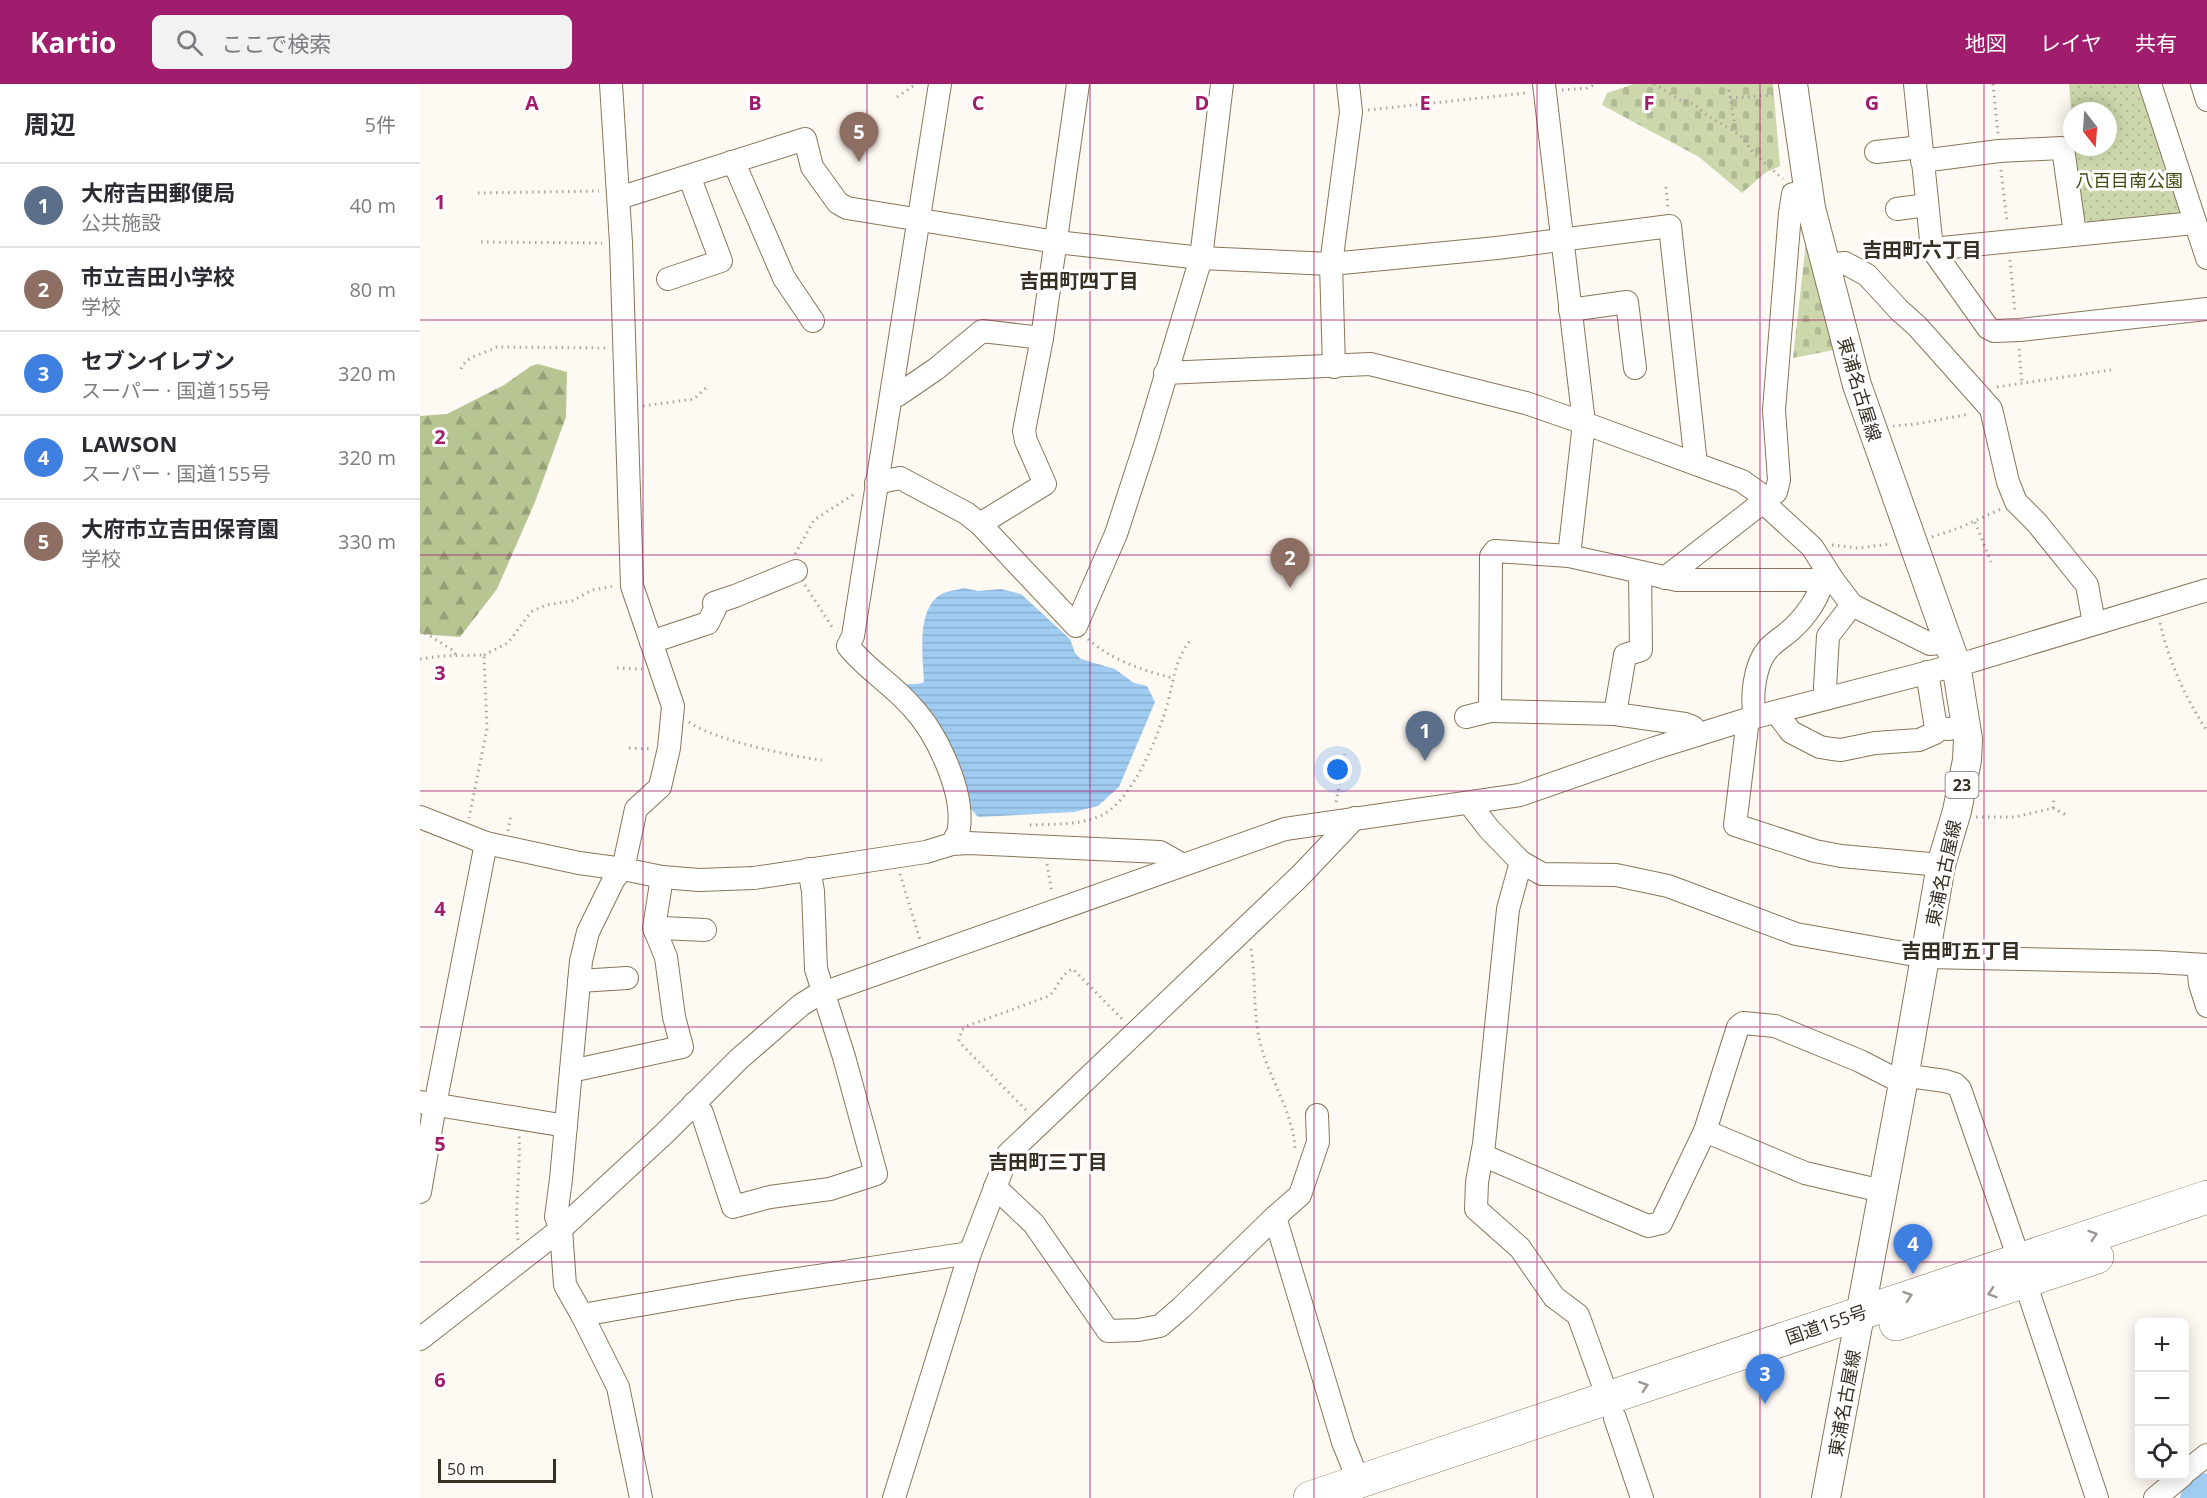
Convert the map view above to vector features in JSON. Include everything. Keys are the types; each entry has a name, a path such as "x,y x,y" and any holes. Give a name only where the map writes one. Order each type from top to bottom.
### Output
{"highway":[{"name":"国道155号","path":"2022,1271 2207,1197"},
{"name":"国道155号","path":"1310,1498 1362,1490 2022,1271 2207,1220"}],"main road":[{"name":"東浦名古屋線","path":"1783,89 1798,186 1826,265 1857,385 1952,653 1967,728 1967,760 1955,818 1941,865 1826,1498"}],"street":[{"path":"611,84 621,243 632,583 673,706 669,748 660,787 636,809 623,869 614,879 588,932 581,961 556,1217 561,1229 565,1285 618,1387 641,1498"},
{"path":"940,84 853,636 848,646 858,659 911,705 925,722 936,742 957,797 959,829 952,844"},
{"path":"980,524 1045,484 1026,441 1024,431 1042,338 1078,84"},
{"path":"876,483 900,478 966,513 980,524 1076,626 1116,534 1201,258 1222,84"},
{"path":"1334,367 1330,264 1352,112 1348,84"},
{"path":"1915,84 1932,249 1988,328 1994,331 2020,330 2207,309"},
{"path":"2150,84 2207,258"},
{"path":"2202,84 2207,100"},
{"path":"1544,88 1584,423 1569,556"},
{"path":"618,194 689,176 805,139 812,167 838,203 848,208 1056,242 1201,258 1330,264 1497,248 1670,226 1696,464"},
{"path":"1876,152 1922,154 2061,148 2076,234"},
{"path":"731,162 738,172 784,278 813,321"},
{"path":"668,279 721,261 689,176"},
{"path":"1665,578 1776,492 1779,480 1774,410 1790,213 1793,194 1798,186"},
{"path":"1897,209 1927,205"},
{"path":"1932,249 2194,223"},
{"path":"1826,265 1845,263 1867,275 1917,326 1990,409 2008,482 2016,502 2037,523 2087,585 2094,624"},
{"path":"1570,310 1627,302 1635,368"},
{"path":"892,395 898,395 936,369 981,331 1042,338"},
{"path":"1165,373 1370,364 1526,404 1584,423 1742,481 1766,501 1812,547 1827,580 1852,605 1952,653"},
{"path":"1490,711 1491,556 1495,551 1569,556 1677,580 1827,580"},
{"path":"651,642 708,623 714,603 796,571"},
{"path":"1615,714 1625,655 1641,650 1640,572"},
{"path":"1827,580 1803,617 1791,631 1767,650 1761,659 1752,704 1760,716 1820,747 1841,750 1875,743 1919,740 1935,733 1936,728 1927,672"},
{"path":"421,1337 561,1229 665,1133 739,1059 801,1005 824,992 1285,829 1520,795 1697,735 1927,672 1952,653 2094,624 2207,590"},
{"path":"1828,698 1825,688 1828,636 1852,605"},
{"path":"1466,717 1490,711 1615,714 1686,724 1694,727 1697,735"},
{"path":"1760,716 1735,825 1832,855 1941,865"},
{"path":"1936,728 1967,728"},
{"path":"1468,803 1521,862 1542,874 1616,875 1668,886 1796,934 1926,957 2203,965 2200,984 2207,1006"},
{"path":"420,817 476,839 579,863 662,877 699,880 754,878 926,852 952,844 968,843 1160,852 1181,864"},
{"path":"894,1498 970,1252 1008,1154 1301,876 1345,820"},
{"path":"420,1192 428,1103 476,839"},
{"path":"1521,862 1508,909 1482,1155 1477,1182 1476,1209 1521,1248 1554,1297 1578,1315 1642,1498"},
{"path":"694,1103 702,1113 733,1207 770,1197 830,1189 876,1174 816,969 813,891 809,869"},
{"path":"571,1071 682,1047 674,1017 666,957 655,931 662,877"},
{"path":"655,931 662,928 705,930"},
{"path":"579,981 627,978"},
{"path":"1482,1155 1648,1226 1661,1223 1705,1131 1738,1027 1743,1023 1775,1026 1860,1060 1895,1079 1916,1077 1954,1084 1960,1089 2097,1498"},
{"path":"428,1103 566,1126"},
{"path":"995,1187 1034,1224 1108,1331 1138,1330 1160,1326 1300,1196 1318,1142 1317,1115"},
{"path":"1705,1131 1805,1173 1882,1191"},
{"path":"1275,1217 1343,1442 1362,1490"},
{"path":"582,1315 738,1287 970,1252"},
{"path":"2189,1469 2207,1455"},
{"path":"2155,1498 2176,1480"}],"path":[{"path":"897,97 916,84"},
{"path":"1352,112 1544,88 1587,88 1596,84"},
{"path":"1654,84 1680,100 1694,104 1708,116 1734,131 1767,166 1783,179 1798,186"},
{"path":"1730,98 1783,89"},
{"path":"1729,90 1734,131"},
{"path":"478,194 618,194"},
{"path":"481,242 621,243"},
{"path":"461,369 470,357 497,347 625,349"},
{"path":"1974,391 2111,370"},
{"path":"627,408 694,399 708,386"},
{"path":"1871,427 1916,424 1990,409"},
{"path":"848,646 841,641 796,571 794,557 799,543 814,520 870,484 876,483"},
{"path":"1812,547 1832,545 1857,548 1913,541 1975,521 2016,502"},
{"path":"1975,521 1991,562"},
{"path":"420,659 484,655 508,643 531,612 546,605 581,598 592,590 632,583"},
{"path":"2154,606 2178,681 2207,731"},
{"path":"1076,626 1090,641 1110,654 1128,663 1173,678"},
{"path":"420,630 456,655"},
{"path":"1028,825 1082,821 1099,817 1112,810 1122,800 1156,736 1167,704 1177,660 1191,639"},
{"path":"476,839 487,729 484,655"},
{"path":"673,706 697,727 706,731 762,748 822,760"},
{"path":"1345,754 1334,811 1345,820"},
{"path":"2053,808 2055,798"},
{"path":"1955,818 2015,817 2053,808 2066,815"},
{"path":"1046,847 1048,878 1057,909"},
{"path":"896,856 925,956"},
{"path":"1246,927 1253,962 1258,1037 1292,1126 1295,1153"},
{"path":"1039,1124 963,1046 959,1040 962,1030 967,1026 1049,996 1066,971 1073,969 1135,1032"},
{"path":"522,1119 519,1134 520,1173 516,1212 519,1244 528,1256"}],"green space":[{"path":"1634,84 1773,84 1780,166 1765,173 1742,193 1699,157 1602,105 1607,93"},
{"name":"八百目南公園","path":"2069,84 2141,84 2182,207 2180,215 2087,222 2083,217 2076,156 2117,156 2117,102 2071,102"},
{"path":"1809,216 1839,349 1793,358"},
{"path":"538,364 567,372 566,417 535,502 497,589 460,637 420,634 420,416 447,414 504,385 531,366"}],"water":[{"path":"964,588 978,591 1001,589 1021,594 1070,639 1075,653 1081,659 1115,669 1134,683 1147,686 1155,702 1119,787 1098,806 1074,812 978,817 966,804 951,754 929,709 904,685 924,682 922,648 924,623 932,602 942,594"}],"waterway":[{"path":"2194,1498 2207,1487"}],"place":[{"name":"大府市立吉田保育園","path":"859,162"},
{"name":"市立吉田小学校","path":"1290,588"},
{"name":"大府吉田郵便局","path":"1425,761"},
{"name":"LAWSON","path":"1913,1274"},
{"name":"セブンイレブン","path":"1765,1404"}],"district":[{"name":"吉田町六丁目","path":"1922,249"},
{"name":"吉田町四丁目","path":"1079,280"},
{"name":"吉田町五丁目","path":"1961,950"},
{"name":"吉田町三丁目","path":"1048,1161"}]}
